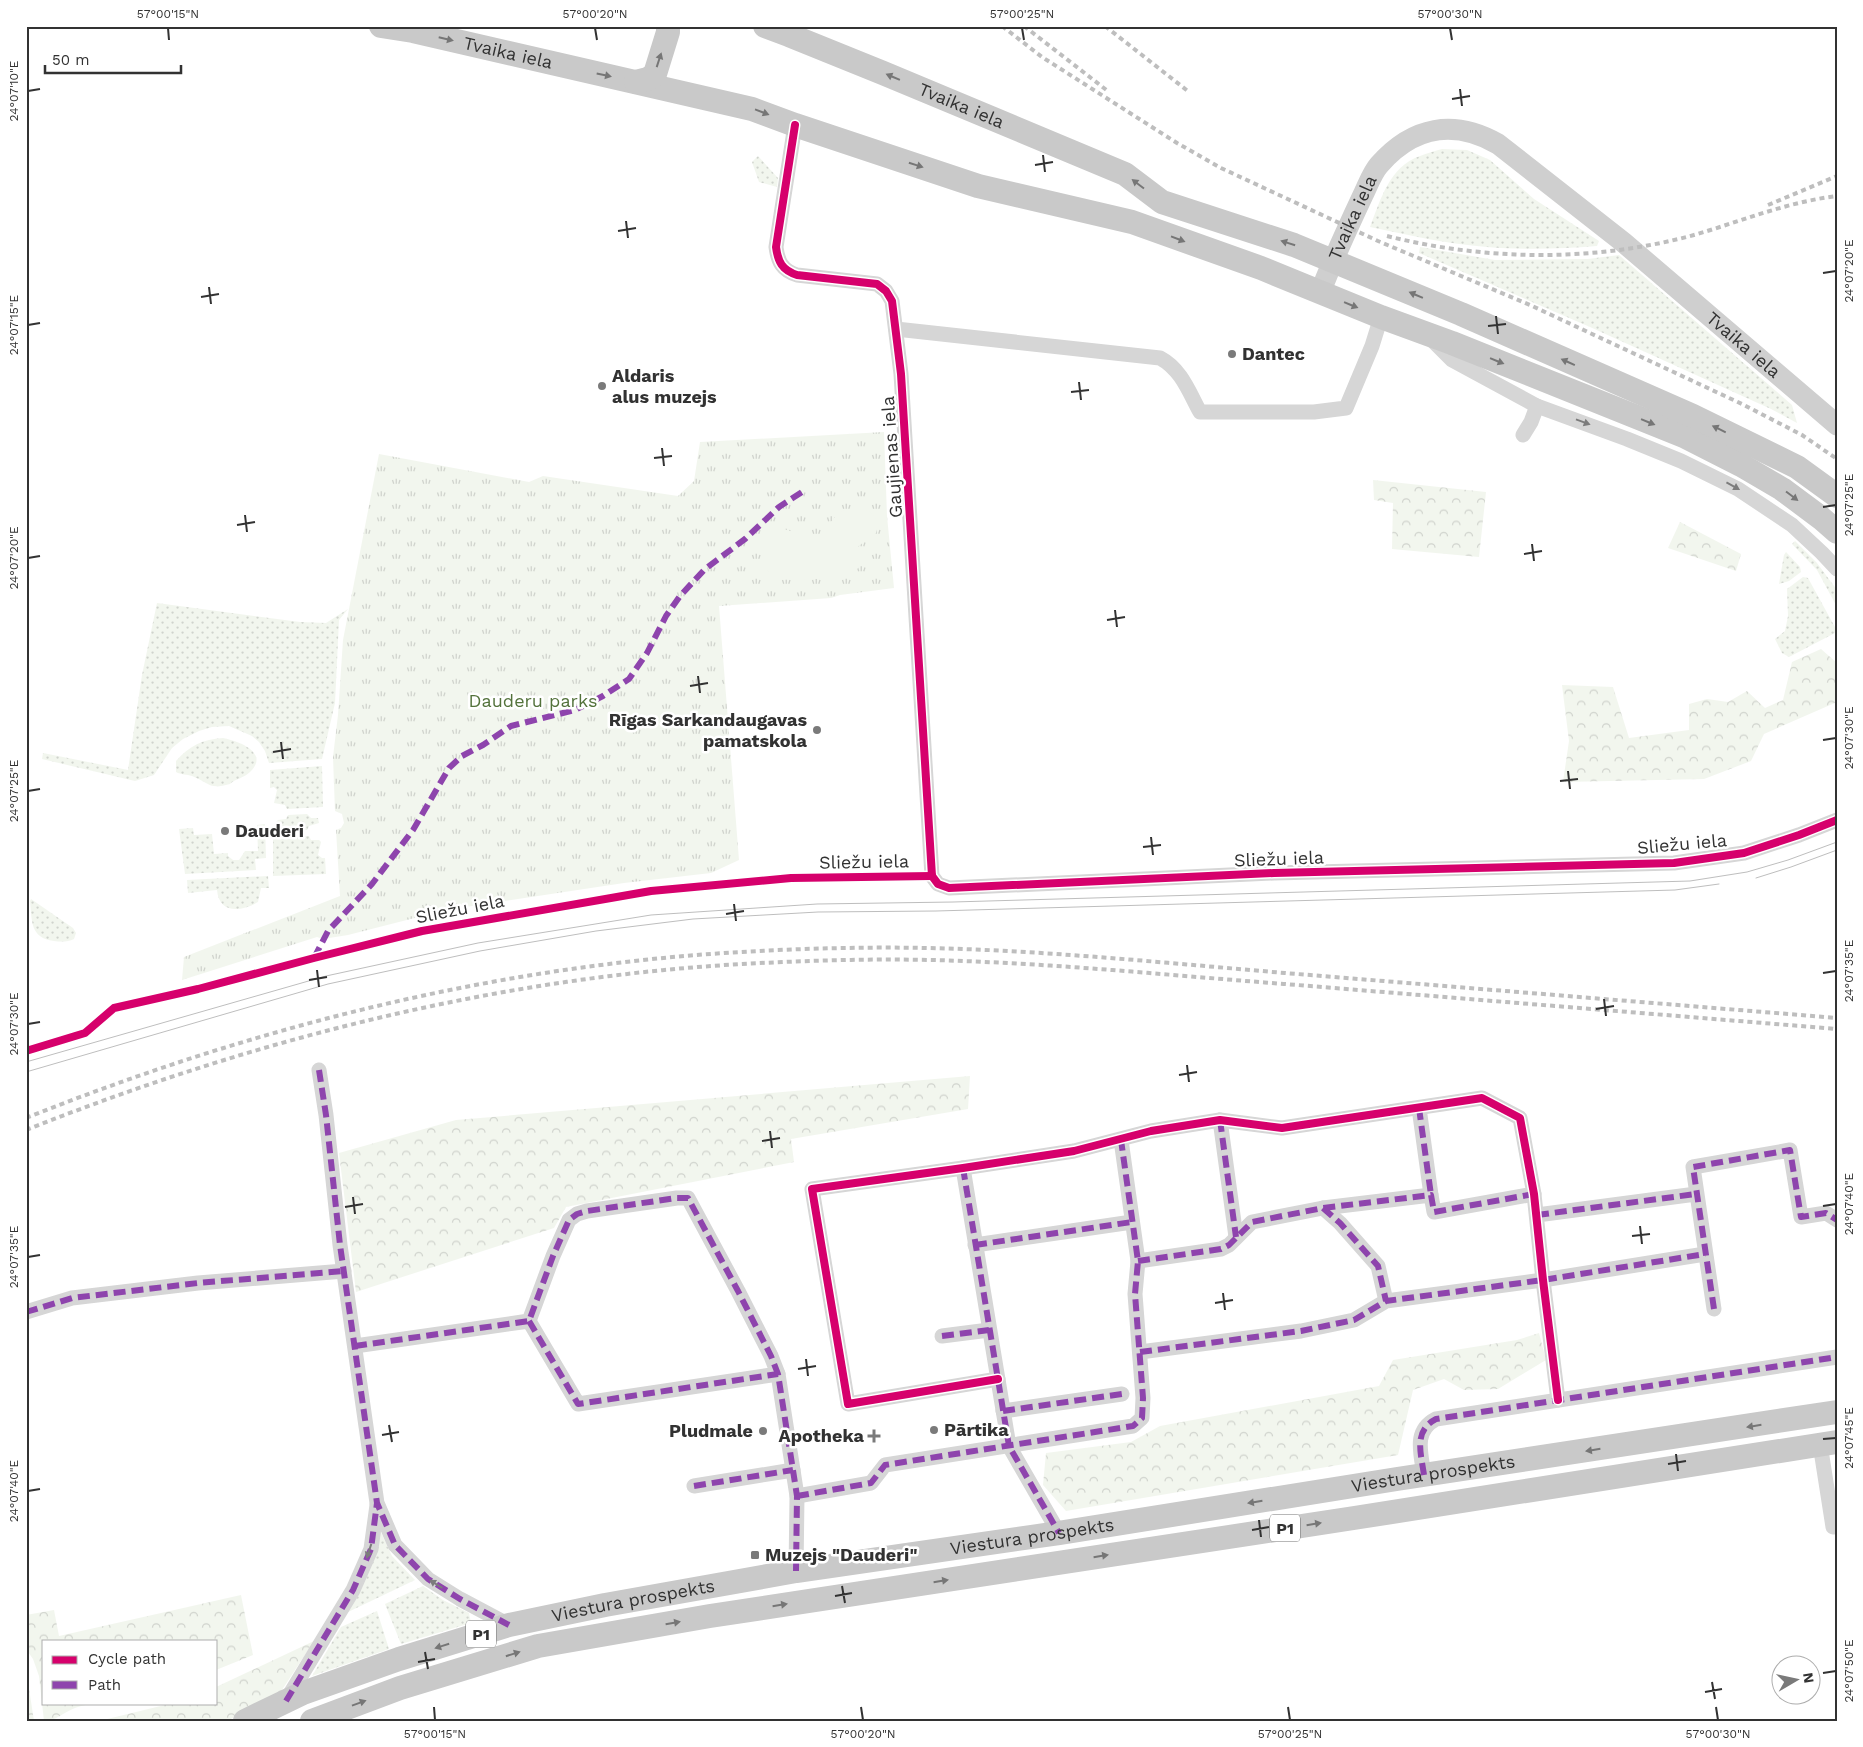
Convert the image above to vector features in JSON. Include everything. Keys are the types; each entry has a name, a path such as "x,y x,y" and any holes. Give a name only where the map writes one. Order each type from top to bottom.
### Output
{"main road":[{"name":"Tvaika iela","path":"381,26 413,31 752,109 978,186 1132,222 1261,268 1381,317 1452,342 1684,436 1742,465 1782,489 1837,532"},
{"path":"636,82 648,80 655,74 668,32 668,26"},
{"name":"Tvaika iela","path":"764,26 1125,174 1162,202 1294,244 1333,260"},
{"path":"1333,260 1693,416 1797,467 1837,496"},
{"path":"1779,1422 1812,1403 1837,1398"},
{"name":"Viestura prospekts","path":"245,1721 303,1693 399,1659 509,1625 606,1605 796,1570 1058,1533 1837,1412"},
{"name":"Viestura prospekts","path":"312,1721 400,1688 538,1646 732,1613 1828,1443"},
{"path":"728,1583 732,1613"}],"street":[{"name":"Gaujienas iela","path":"795,125 776,247 781,266 787,272 797,275 877,284 886,291 892,300 908,466 932,876"},
{"name":"Tvaika iela","path":"1333,260 1378,166 1396,148 1427,131 1448,128 1478,134 1498,144 1622,242 1837,425"},
{"path":"1320,293 1333,260"},
{"path":"896,329 1160,358 1170,363 1178,372 1200,412 1314,412 1346,408 1372,346 1381,317"},
{"path":"1424,332 1452,360 1537,406 1628,439 1681,461 1738,489 1792,525 1837,569"},
{"path":"1523,436 1537,406"},
{"name":"Sliežu iela","path":"932,876 938,884 949,888 1274,873 1674,863 1744,853 1837,820"},
{"path":"319,1070 344,1271 377,1503 395,1545 428,1579 460,1599 509,1625"},
{"path":"998,1379 848,1404 812,1189 1074,1151 1151,1131 1220,1120 1282,1128 1482,1098 1520,1118 1537,1215 1558,1400"},
{"path":"1419,1108 1434,1212 1534,1194"},
{"path":"1220,1120 1236,1237"},
{"path":"798,1496 870,1483 885,1465 1133,1426 1142,1418 1143,1398 1136,1294 1138,1261 1121,1140"},
{"path":"1714,1309 1704,1254 1693,1167 1790,1150 1801,1217 1826,1213 1837,1220"},
{"path":"963,1168 1009,1446 1058,1533"},
{"path":"1537,1215 1696,1194"},
{"path":"1138,1261 1229,1245 1252,1222 1322,1208 1431,1195"},
{"path":"528,1321 569,1220 576,1214 677,1198 688,1198 738,1291 771,1356 778,1374 798,1496 796,1570"},
{"path":"1322,1208 1340,1223 1378,1266 1386,1301"},
{"path":"975,1245 1132,1222"},
{"path":"1140,1352 1292,1332 1354,1320 1386,1301 1543,1280 1704,1254"},
{"path":"26,1312 72,1298 198,1283 344,1271"},
{"path":"355,1346 528,1321"},
{"path":"528,1321 578,1404 778,1374"},
{"path":"942,1336 989,1330"},
{"path":"1424,1475 1420,1445 1423,1430 1428,1423 1436,1419 1837,1358"},
{"path":"1003,1411 1122,1394"},
{"path":"1828,1443 1833,1526"},
{"path":"694,1486 793,1470"},
{"path":"286,1701 354,1590 371,1549 377,1503"}],"green space":[{"path":"1442,149 1467,150 1490,160 1534,199 1599,241 1597,246 1514,249 1472,246 1370,227 1382,195 1393,176 1409,161"},
{"path":"758,156 778,178 777,187 759,182 752,162"},
{"path":"1420,247 1495,260 1588,259 1619,255 1792,405 1797,423 1771,409 1590,327 1419,253"},
{"name":"Dauderu parks","path":"884,432 887,516 894,588 840,595 831,598 719,606 739,860 711,873 624,883 446,910 348,935 323,939 317,937 182,980 184,957 340,896 336,830 341,828 344,823 342,814 335,811 333,757 343,640 379,454 529,482 543,476 678,496 694,481 700,442"},
{"path":"1373,480 1486,492 1479,557 1392,549 1393,503 1374,500"},
{"path":"850,509 870,512 879,523 876,533 856,548 859,567 849,578 775,580 764,567 763,548 767,535 780,528 802,534 816,535 825,530 839,514"},
{"path":"1680,522 1741,554 1736,571 1668,548"},
{"path":"1795,541 1817,563 1837,590 1837,607 1817,570 1792,544"},
{"path":"1786,552 1800,567 1801,572 1789,581 1779,584 1784,555"},
{"path":"1803,577 1808,578 1836,629 1835,633 1789,657 1782,653 1775,639 1785,631 1788,616 1787,589"},
{"path":"157,603 300,622 326,623 348,609 339,620 335,703 322,759 269,763 265,751 259,742 252,736 229,726 212,727 183,739 172,748 154,775 135,781 42,759 43,753 128,770 142,675"},
{"path":"1821,649 1837,663 1837,702 1764,734 1751,761 1704,779 1563,782 1569,741 1562,685 1613,687 1629,738 1689,730 1689,704 1707,699 1728,702 1747,691 1765,708 1783,700 1792,662"},
{"path":"223,738 244,745 254,754 256,759 255,765 248,774 230,784 213,786 192,776 176,772 176,761 186,751 197,744"},
{"path":"322,766 323,807 287,809 285,805 274,803 277,790 274,787 270,788 270,770"},
{"path":"307,814 311,818 318,818 319,823 309,826 307,830 288,831 287,828 276,826 278,820 286,819 288,815"},
{"path":"265,824 266,858 255,859 256,870 185,874 179,829 193,828 194,835 212,834 214,854 228,853 228,856 233,860 239,860 245,851 258,851 257,825"},
{"path":"309,836 311,840 319,840 321,842 318,855 325,858 326,874 273,876 273,838"},
{"path":"268,876 269,888 261,888 258,902 245,908 232,909 226,907 219,898 217,890 188,893 187,880"},
{"path":"31,899 73,928 76,933 74,939 57,941 40,936 32,922"},
{"path":"970,1076 968,1109 791,1139 794,1162 566,1207 554,1228 356,1292 339,1153 456,1120"},
{"path":"1539,1333 1546,1360 1498,1389 1464,1390 1444,1379 1413,1390 1398,1455 1066,1511 1043,1485 1046,1453 1131,1442 1160,1426 1379,1386 1393,1360 1517,1340"},
{"path":"378,1526 392,1556 415,1580 346,1613"},
{"path":"423,1586 443,1600 469,1613 471,1623 401,1644 385,1604"},
{"path":"241,1595 253,1655 218,1669 218,1640 42,1640 42,1703 39,1676 33,1659 26,1649 26,1615 54,1610 59,1636"},
{"path":"377,1611 389,1649 312,1676 341,1627"},
{"path":"314,1641 280,1693 227,1721 99,1721 169,1704 218,1704 218,1686"},
{"path":"26,1678 28,1682 34,1721 26,1721"},
{"path":"42,1704 93,1704 78,1707 52,1720 44,1721"}],"tram line":[{"path":"26,1062 326,976 478,943 651,915 817,904 953,902 1690,881 1747,872 1788,860 1837,842"},
{"path":"1756,878 1837,850"},
{"path":"26,1072 328,984 480,951 596,931 693,919 818,912 936,911 1675,890 1719,884"}],"railway":[{"path":"1002,26 1042,57 1177,143 1221,168 1378,241 1530,305 1742,404 1802,435 1837,459"},
{"path":"1024,26 1109,92"},
{"path":"1105,26 1189,92"},
{"path":"1768,205 1837,176"},
{"path":"1387,236 1463,250 1502,254 1580,254 1656,244 1694,235 1782,207 1837,196"},
{"path":"26,1118 110,1086 195,1057 281,1031 368,1008 456,989 545,973 634,961 754,951 903,948 1044,953 1837,1018"},
{"path":"26,1130 112,1097 200,1068 288,1041 378,1018 468,999 559,983 650,971 742,964 908,960 1044,965 1837,1029"}],"marked path":[{"path":"314,958 328,931 372,884 413,830 449,768 462,756 483,745 511,726 575,710 603,696 629,679 647,653 666,616 680,596 705,569 745,539 779,507 802,492"},
{"path":"319,1070 326,1115 340,1245 377,1503 395,1545 428,1579 460,1599 509,1625"},
{"path":"1419,1108 1431,1195"},
{"path":"1220,1120 1236,1237"},
{"path":"797,1496 871,1483 885,1465 1133,1426 1142,1418 1143,1398 1135,1294 1138,1261 1121,1140"},
{"path":"1714,1309 1693,1167 1790,1150 1801,1217 1826,1213 1837,1220"},
{"path":"963,1168 1009,1446 1059,1533"},
{"path":"1138,1261 1221,1249 1229,1245 1252,1222 1323,1208 1431,1195 1434,1212 1534,1194"},
{"path":"1537,1215 1696,1194"},
{"path":"355,1346 529,1321 553,1256 569,1220 577,1214 587,1211 688,1198 738,1291 771,1356 778,1374 797,1496 796,1571"},
{"path":"1323,1208 1340,1223 1378,1266 1386,1301"},
{"path":"975,1245 1132,1222"},
{"path":"1140,1352 1301,1331 1354,1320 1386,1301 1543,1280 1705,1254"},
{"path":"26,1312 72,1298 198,1283 344,1271"},
{"path":"529,1321 578,1404 778,1374"},
{"path":"942,1336 989,1330"},
{"path":"1424,1475 1420,1451 1421,1436 1429,1424 1436,1419 1837,1357"},
{"path":"1003,1411 1122,1394"},
{"path":"694,1486 793,1470"},
{"path":"286,1701 353,1590 371,1549 377,1503"}],"cycle path":[{"path":"795,125 776,247 782,265 788,271 797,275 877,284 886,291 892,301 901,374 932,876"},
{"path":"932,876 938,884 949,888 1274,873 1674,863 1744,853 1837,820"},
{"path":"26,1051 85,1033 114,1008 198,989 422,931 651,891 791,878 932,876"},
{"path":"998,1379 848,1404 812,1189 1074,1151 1151,1131 1220,1120 1282,1128 1482,1098 1520,1118 1534,1194 1558,1400"}],"place":[{"name":"Dantec","path":"1232,354"},
{"name":"Aldaris alus muzejs","path":"602,386"},
{"name":"Rīgas Sarkandaugavas pamatskola","path":"817,730"},
{"name":"Dauderi","path":"225,831"},
{"name":"Pārtika","path":"934,1430"},
{"name":"Pludmale","path":"763,1431"},
{"name":"Apotheka","path":"874,1436"},
{"name":"Muzejs \"Dauderi\"","path":"755,1555"}]}
